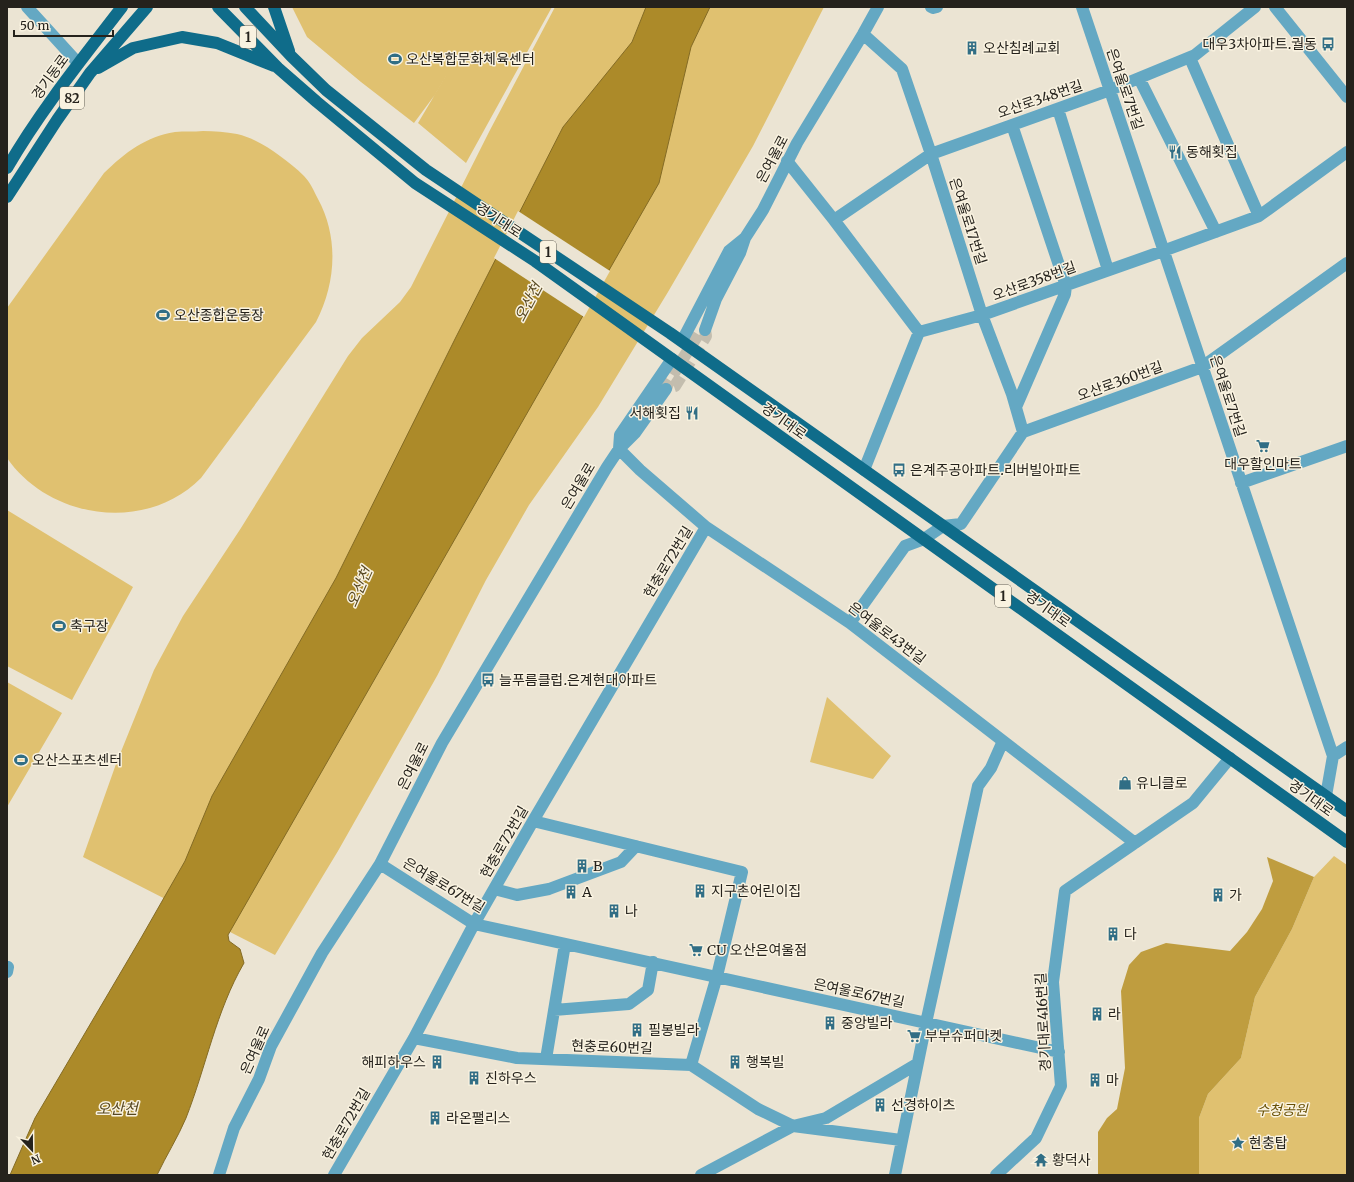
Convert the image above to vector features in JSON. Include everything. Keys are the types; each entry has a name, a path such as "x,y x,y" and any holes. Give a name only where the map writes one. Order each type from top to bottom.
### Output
{"main road":[{"path":"78,63 112,7"},
{"name":"경기동로","path":"8,163 78,63 122,7"},
{"name":"82","path":"7,197 57,120 90,73 147,7"},
{"name":"경기대로","path":"218,7 278,68 416,183 535,261 1347,842"},
{"name":"경기대로","path":"245,7 291,56 326,90 426,170 682,341 1347,811"},
{"path":"274,7 291,56"},
{"path":"90,73 133,48 182,37 217,43 278,68"}],"street":[{"path":"27,7 78,63"},
{"name":"은여울로","path":"705,330 716,299 740,253 745,238 763,210 787,161 878,7"},
{"path":"931,7 937,7"},
{"name":"은여울로7번길","path":"1082,7 1333,756 1326,796"},
{"name":"오산로348번길","path":"834,220 931,154 1110,90 1190,58 1255,7"},
{"path":"1275,7 1347,96"},
{"name":"은여울로17번길","path":"863,34 902,69 931,154 982,315 1012,394 1023,432"},
{"path":"1190,58 1259,216"},
{"path":"1139,78 1216,232"},
{"path":"1058,109 1108,270"},
{"path":"1012,125 1066,286 1065,294 1016,407"},
{"name":"오산로358번길","path":"919,332 982,315 1259,216 1347,152"},
{"path":"787,161 919,332 864,470"},
{"path":"8,163 22,173"},
{"path":"682,341 729,251 745,238"},
{"name":"오산로360번길","path":"1023,432 1202,367 1347,263"},
{"path":"619,450 620,435 672,359"},
{"name":"은여울로","path":"219,1175 234,1128 259,1079 271,1046 322,953 380,864 442,743 607,467 666,389"},
{"path":"850,623 905,546 924,539 943,526 961,524 1023,432"},
{"path":"1241,483 1347,446"},
{"name":"은여울로43번길","path":"619,450 706,527 850,623 1136,842"},
{"name":"현충로72번길","path":"334,1175 414,1038 474,924 533,821 706,527"},
{"path":"895,1175 901,1140 978,786 991,768 1004,741"},
{"path":"1333,756 1347,747"},
{"name":"경기대로416번길","path":"996,1175 1036,1138 1061,1086 1053,982 1065,891 1193,803 1230,758"},
{"path":"533,821 742,872 717,976 691,1065 758,1109 793,1126 901,1140"},
{"path":"494,889 517,895 550,889 621,862 636,846"},
{"name":"은여울로67번길","path":"380,864 474,924 1059,1052"},
{"path":"546,1059 565,944"},
{"path":"554,1010 629,1004 648,990 653,962"},
{"name":"현충로60번길","path":"414,1038 517,1058 691,1065"},
{"path":"701,1175 793,1126 826,1118 918,1064"}],"green space":[{"path":"292,7 552,7 466,163 418,123 459,54 434,96 414,123 361,82 307,37"},
{"path":"555,7 824,7 753,146 668,292 598,407 529,505 486,580 437,676 338,851 275,955 83,857 116,764 154,670 183,616 241,528 348,356 362,338 400,302 411,287 490,130"},
{"name":"오산종합운동장","path":"203,131 237,134 254,140 283,158 298,170 308,181 325,214 332,245 331,276 323,307 316,322 201,478 179,495 154,507 127,512 100,512 73,506 48,495 25,479 7,458 7,308 104,173 112,165 136,146 164,134"},
{"name":"축구장","path":"7,510 133,587 72,700 7,666"},
{"name":"오산스포츠센터","path":"7,682 62,713 7,807"},
{"path":"827,697 891,756 873,779 810,762"},
{"name":"수청공원","path":"1334,856 1347,865 1347,1175 1199,1175 1199,1118 1208,1094 1241,1058 1255,997 1292,929 1314,877"}],"shaded area":[{"path":"1267,857 1314,877 1292,929 1255,997 1241,1058 1208,1094 1199,1118 1199,1175 1098,1175 1098,1132 1107,1118 1117,1109 1125,1068 1121,991 1129,965 1141,952 1166,943 1230,951 1247,932 1262,909 1273,881"}],"water":[{"name":"오산천","path":"646,7 710,7 691,47 659,183 228,935 229,941 240,949 244,963 226,1000 186,1118 157,1175 10,1175 35,1118 185,861 212,796 336,578 563,127 632,42"}],"pier":[{"path":"518,211 610,271 584,317 494,258"}],"tunnel":[{"path":"705,330 706,336 675,386 666,389 669,381 699,333 705,330"}],"place":[{"name":"대우3차아파트.궐동","path":"1328,44"},
{"name":"오산침례교회","path":"972,48"},
{"name":"오산복합문화체육센터","path":"395,59"},
{"name":"동해횟집","path":"1175,152"},
{"name":"오산종합운동장","path":"163,315"},
{"name":"서해횟집","path":"692,413"},
{"name":"대우할인마트","path":"1263,446"},
{"name":"은계주공아파트.리버빌아파트","path":"899,470"},
{"name":"축구장","path":"59,626"},
{"name":"늘푸름클럽.은계현대아파트","path":"488,680"},
{"name":"오산스포츠센터","path":"21,760"},
{"name":"유니클로","path":"1125,783"},
{"name":"B","path":"582,866"},
{"name":"지구촌어린이집","path":"700,891"},
{"name":"A","path":"571,892"},
{"name":"가","path":"1218,895"},
{"name":"나","path":"614,911"},
{"name":"다","path":"1113,934"},
{"name":"CU 오산은여울점","path":"696,950"},
{"name":"라","path":"1097,1014"},
{"name":"중앙빌라","path":"830,1023"},
{"name":"필봉빌라","path":"637,1030"},
{"name":"부부슈퍼마켓","path":"914,1036"},
{"name":"해피하우스","path":"437,1062"},
{"name":"행복빌","path":"735,1062"},
{"name":"진하우스","path":"474,1078"},
{"name":"마","path":"1095,1080"},
{"name":"선경하이츠","path":"880,1105"},
{"name":"라온팰리스","path":"435,1118"},
{"name":"현충탑","path":"1238,1143"},
{"name":"황덕사","path":"1041,1160"}]}
